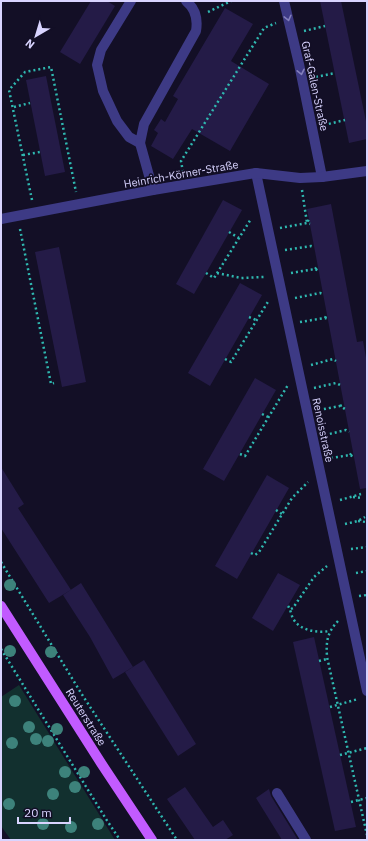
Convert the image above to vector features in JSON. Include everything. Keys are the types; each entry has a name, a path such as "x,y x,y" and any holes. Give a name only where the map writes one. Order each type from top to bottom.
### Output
{"main road":[{"name":"Reuterstraße","path":"1,606 152,840"}],"street":[{"path":"131,1 101,50 96,65 103,91 117,121 129,137 140,143"},
{"path":"153,190 140,143 144,124 196,31 196,18 192,6 186,1"},
{"name":"Graf-Galen-Straße","path":"284,1 322,177"},
{"name":"Heinrich-Körner-Straße","path":"1,219 153,190 256,173 300,178 322,177 367,171"},
{"name":"Renoisstraße","path":"256,173 367,691"},
{"path":"277,793 306,840"}],"path":[{"path":"196,18 231,1"},
{"path":"292,34 325,26"},
{"path":"182,166 181,161 264,28"},
{"path":"35,213 14,107 9,90 25,72 52,67 79,204"},
{"path":"302,80 335,73"},
{"path":"14,107 30,103"},
{"path":"312,128 345,120"},
{"path":"23,155 40,152"},
{"path":"304,201 308,223"},
{"path":"206,273 214,278 262,202"},
{"path":"17,216 51,384 54,383"},
{"path":"308,223 309,219"},
{"path":"268,230 308,223"},
{"path":"229,232 239,238"},
{"path":"273,253 313,246 313,243"},
{"path":"225,359 231,362 278,279 315,269 318,266"},
{"path":"315,269 319,272"},
{"path":"217,273 232,277 251,278"},
{"path":"283,300 321,294 322,291"},
{"path":"288,324 326,318 327,314"},
{"path":"249,317 256,320"},
{"path":"240,454 245,456 298,369 334,359"},
{"path":"302,391 336,383 340,380"},
{"path":"336,383 340,385"},
{"path":"307,412 344,404"},
{"path":"340,406 345,409"},
{"path":"262,414 268,417"},
{"path":"312,438 348,431 348,428"},
{"path":"350,455 353,451"},
{"path":"317,460 350,455 354,457"},
{"path":"251,553 256,555 259,552 297,492 320,473"},
{"path":"326,503 361,494"},
{"path":"353,497 362,498"},
{"path":"276,510 282,514"},
{"path":"358,522 365,517"},
{"path":"331,528 358,522 366,522"},
{"path":"364,547 367,543"},
{"path":"290,610 293,608 314,577 338,557"},
{"path":"1,562 81,694 177,840"},
{"path":"288,606 294,620 304,629 311,631 330,631"},
{"path":"349,609 332,626 327,638 327,659 367,835"},
{"path":"1,649 120,840"},
{"path":"319,661 327,659"},
{"path":"330,707 359,699"},
{"path":"340,755 367,748"},
{"path":"351,802 367,798"}],"green space":[{"path":"19,685 115,840 11,840 1,826 1,697"}],"building":[{"path":"91,1 107,1 115,6 80,64 60,52"},
{"path":"320,1 341,1 367,126 367,139 349,143"},
{"path":"225,8 253,24 231,61 269,84 230,151 192,129 173,159 151,146 158,133 154,130 161,119 165,122 178,99 173,96"},
{"path":"46,76 65,172 45,176 26,80"},
{"path":"223,200 242,210 194,294 176,284"},
{"path":"331,204 357,342 363,341 367,363 367,488 360,489 307,209"},
{"path":"59,247 86,382 62,387 35,252"},
{"path":"240,283 262,295 210,386 188,373"},
{"path":"255,378 276,390 224,481 203,469"},
{"path":"1,467 24,504 18,508 71,590 49,603 1,528"},
{"path":"267,475 289,488 237,579 215,566"},
{"path":"278,573 300,585 273,631 252,618"},
{"path":"81,583 133,667 113,679 90,637 63,595"},
{"path":"314,637 356,827 335,831 293,642"},
{"path":"144,660 196,744 178,756 125,672"},
{"path":"185,787 213,827 223,820 233,835 225,840 195,840 167,799"},
{"path":"269,789 271,796 298,840 282,840 256,798"}]}
